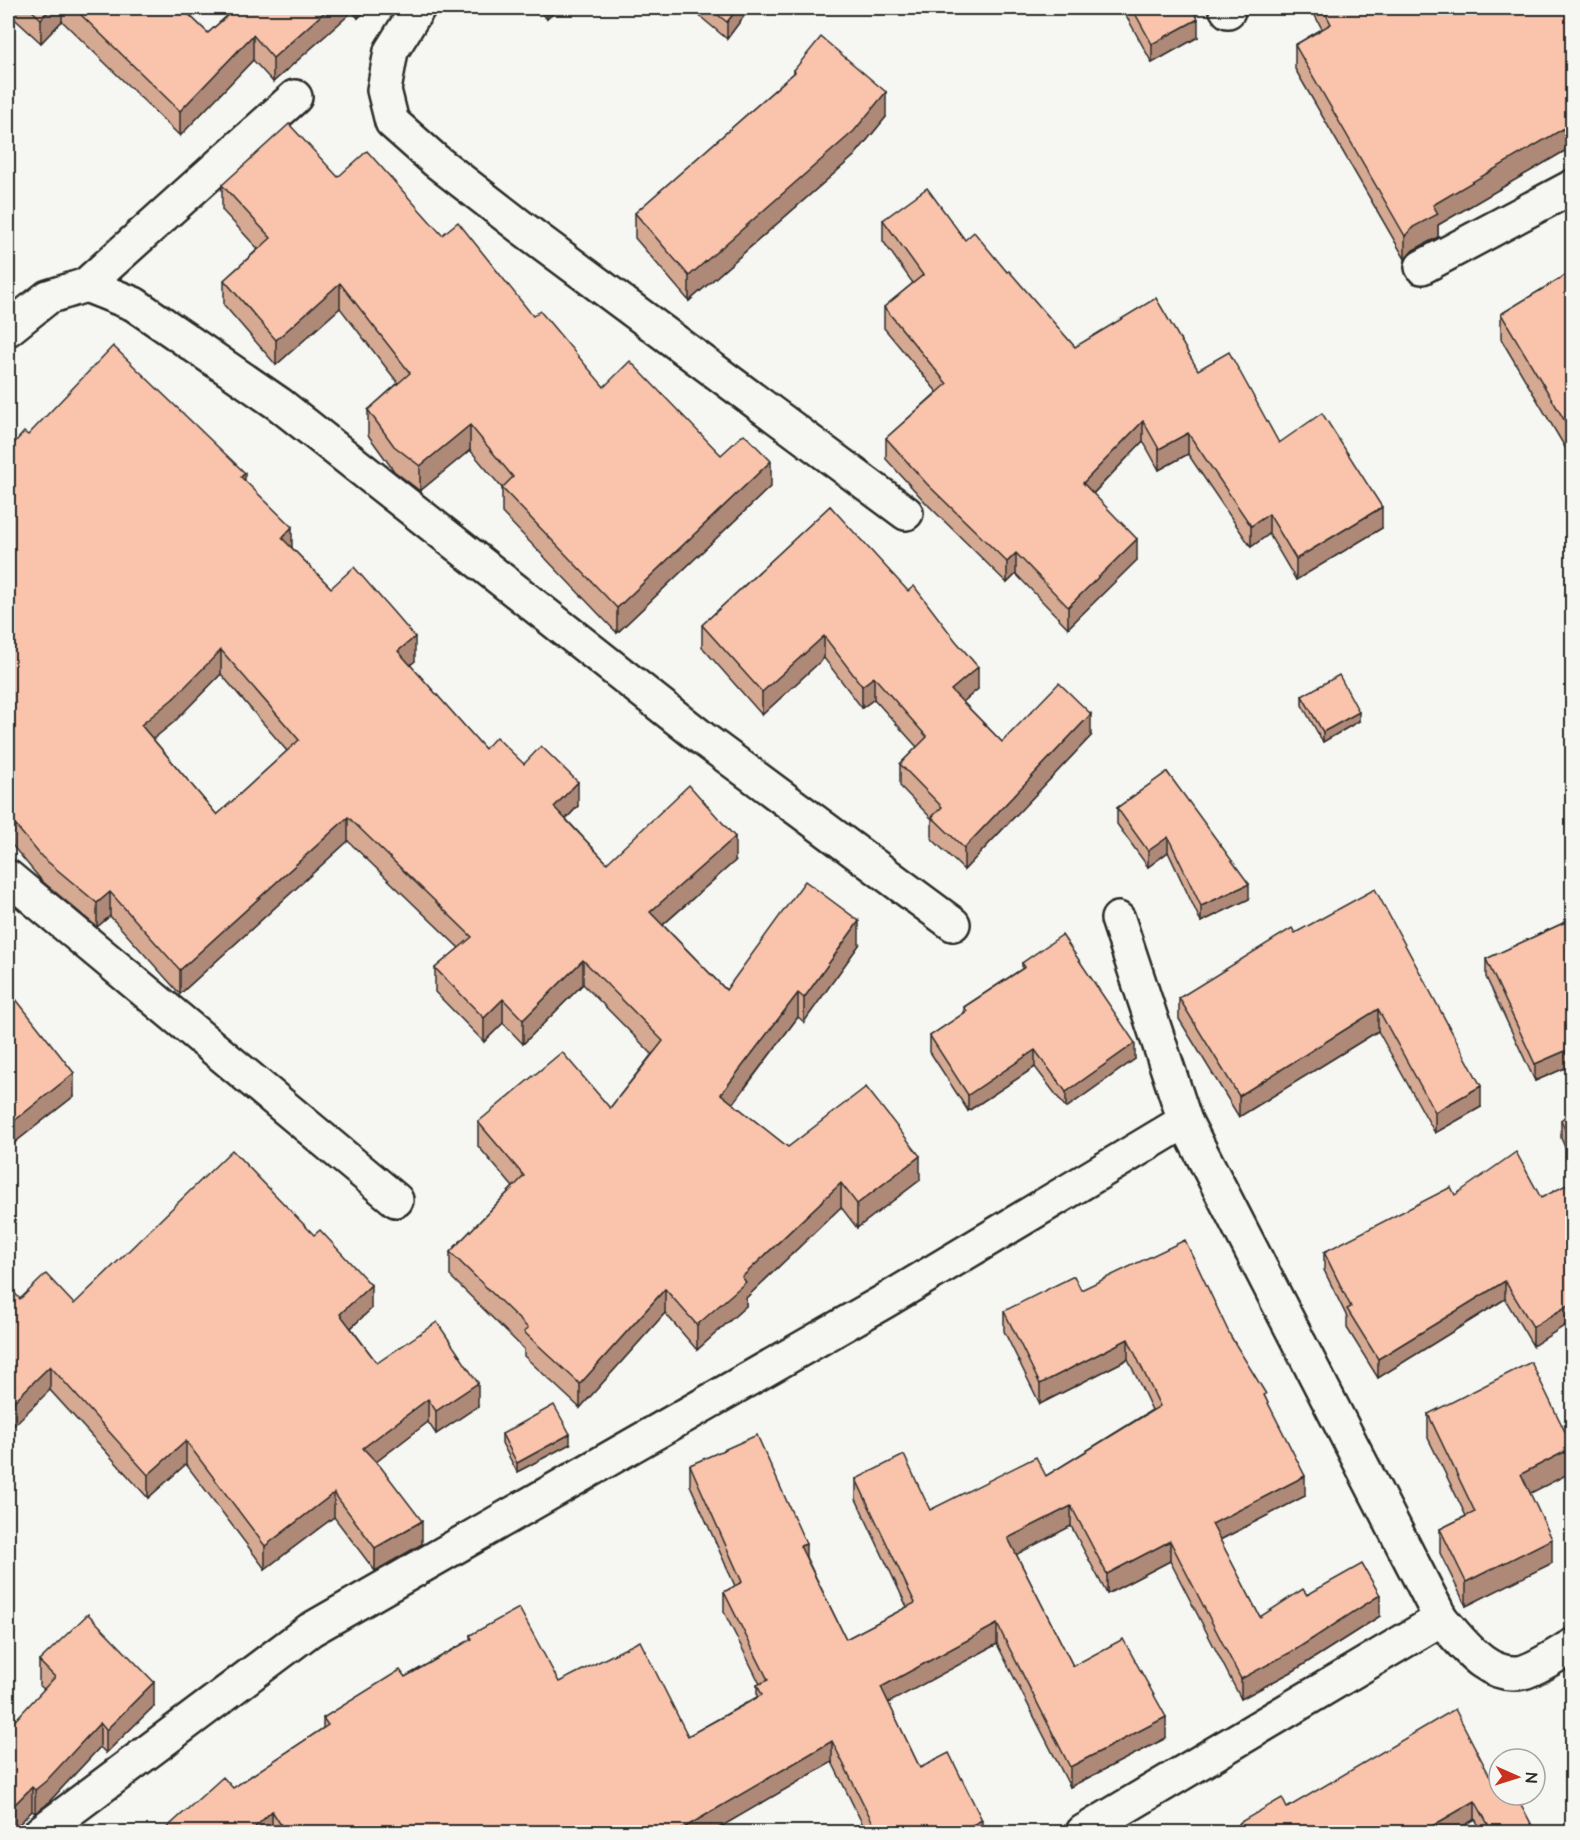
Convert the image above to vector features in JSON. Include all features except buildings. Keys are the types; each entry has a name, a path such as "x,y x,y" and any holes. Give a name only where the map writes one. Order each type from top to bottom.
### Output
{"street":[{"path":"418,8 391,51 384,90 392,122 521,227 906,513"},
{"path":"8,329 48,297 86,285 295,97"},
{"path":"1422,267 1572,187"},
{"path":"86,285 134,304 279,404 702,738 953,924"},
{"path":"8,877 396,1200"},
{"path":"1118,920 1185,1121 1441,1619 1475,1657 1496,1671 1522,1672 1572,1646"},
{"path":"41,1833 310,1630 885,1301 1185,1121"},
{"path":"1083,1833 1441,1619"}]}
